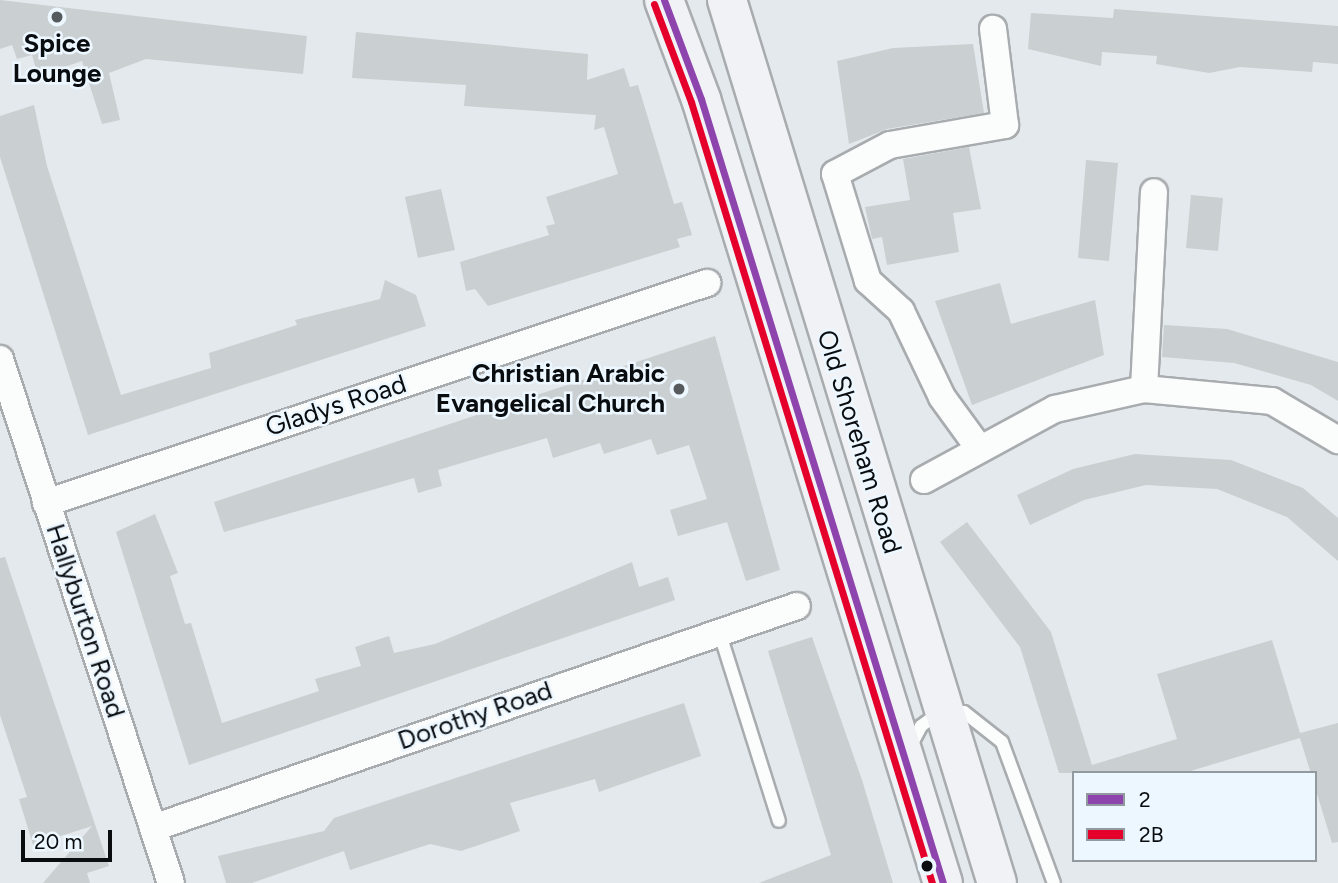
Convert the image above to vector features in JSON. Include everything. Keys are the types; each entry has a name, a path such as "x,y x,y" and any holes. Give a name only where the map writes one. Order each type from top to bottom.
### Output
{"main road":[{"name":"Old Shoreham Road","path":"664,0 701,99 943,883"},
{"name":"Old Shoreham Road","path":"727,0 997,883"}],"street":[{"path":"979,448 942,397 901,311 868,281 835,174 890,145 1005,125 993,29"},
{"path":"1144,389 1154,192"},
{"name":"Gladys Road","path":"46,503 707,283"},
{"name":"Hallyburton Road","path":"0,359 171,883"},
{"path":"924,480 1055,409 1144,389 1272,401 1338,440"},
{"name":"Dorothy Road","path":"153,828 797,606"}],"lane":[{"path":"719,631 779,821"},
{"path":"904,758 921,726 942,710 964,712 1002,742 1054,883"}],"building":[{"path":"0,0 307,36 303,74 146,59 109,73 120,120 102,124 82,61 38,76 32,55 17,59 12,45 0,49"},
{"path":"1114,9 1338,26 1338,64 1313,62 1312,72 1240,67 1209,73 1156,64 1157,56 1102,52 1101,66 1028,49 1031,13 1113,18"},
{"path":"356,32 588,54 587,80 624,68 630,87 638,85 674,204 682,202 692,235 677,239 680,247 488,306 475,289 466,291 460,262 549,235 546,226 555,224 546,197 618,174 604,127 594,130 596,115 464,106 466,85 352,78"},
{"path":"973,44 984,113 887,129 849,144 837,61 893,48"},
{"path":"34,105 47,166 121,395 211,368 209,353 297,325 295,320 380,299 385,280 416,295 426,326 88,435 0,157 0,116"},
{"path":"969,147 981,209 953,213 959,252 887,265 882,237 872,239 865,207 910,200 903,159"},
{"path":"1086,160 1118,163 1109,261 1078,258"},
{"path":"441,189 455,250 418,258 405,197"},
{"path":"1191,195 1223,198 1218,251 1186,248"},
{"path":"1000,283 1011,324 1095,300 1104,355 972,405 935,301"},
{"path":"1164,325 1227,329 1338,362 1338,401 1311,385 1234,363 1162,357"},
{"path":"715,336 780,570 746,581 727,522 678,536 670,510 707,499 689,445 657,455 651,439 604,454 600,443 553,458 547,438 438,470 442,486 418,493 414,478 224,532 214,502"},
{"path":"1135,454 1231,460 1303,488 1338,518 1338,561 1287,517 1217,489 1146,485 1084,500 1030,525 1017,495 1073,469"},
{"path":"155,514 178,573 170,576 185,624 191,623 222,723 319,691 315,679 361,666 355,647 389,636 394,653 435,644 632,562 639,587 668,577 675,600 189,765 116,532"},
{"path":"967,522 1051,632 1092,765 1177,739 1157,674 1272,640 1300,733 1338,723 1338,842 1332,843 1317,794 1317,771 1310,771 1300,738 1191,771 1059,773 1020,647 940,542"},
{"path":"5,557 109,866 87,873 90,883 43,883 92,826 33,845 19,799 27,797 0,715 0,558"},
{"path":"812,637 862,780 893,883 759,883 831,855 768,651"},
{"path":"684,703 701,756 599,792 595,779 510,803 520,831 461,851 430,844 350,870 344,851 252,883 226,883 218,856 324,831 334,818"}],"transit line":[{"name":"2","path":"664,0 701,99 943,883"},
{"name":"2B","path":"654,4 691,102 932,883"}],"place":[{"name":"Spice Lounge","path":"57,17"},
{"name":"Christian Arabic Evangelical Church","path":"679,389"}]}
